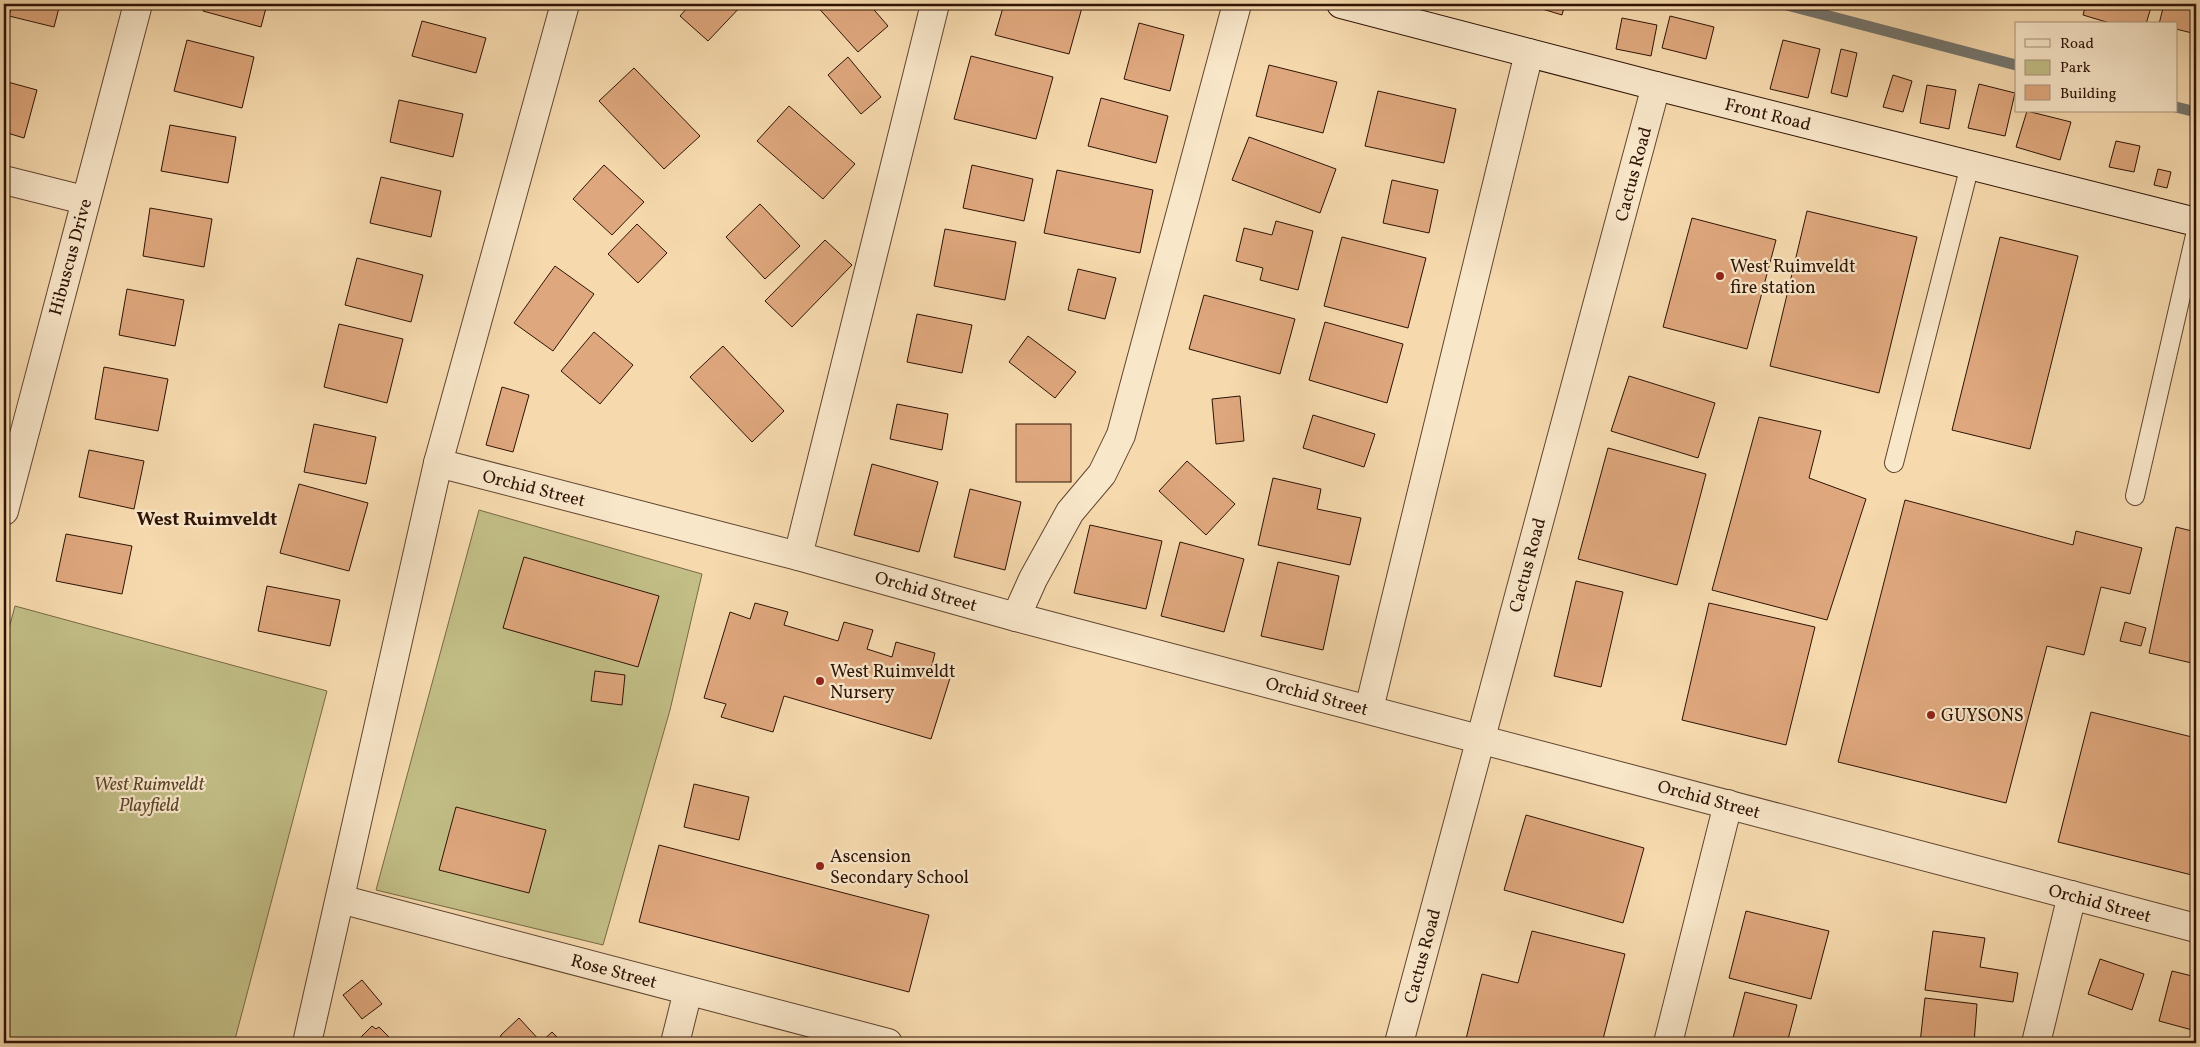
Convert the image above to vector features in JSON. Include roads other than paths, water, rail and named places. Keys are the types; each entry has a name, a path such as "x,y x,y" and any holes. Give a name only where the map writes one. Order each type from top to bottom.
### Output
{"street":[{"name":"Hibuscus Drive","path":"4,510 84,200 138,4"},
{"path":"307,1043 438,463 565,4"},
{"path":"798,556 935,4"},
{"path":"1016,617 1033,579 1070,512 1102,474 1121,435 1238,4"},
{"name":"Front Road","path":"1341,4 1656,86 2196,222"},
{"path":"1368,709 1530,53"},
{"name":"Cactus Road","path":"1399,1043 1656,86"},
{"path":"4,180 84,200"},
{"name":"Orchid Street","path":"438,463 798,556 1016,617 2196,928"},
{"path":"1668,1043 1728,804"},
{"path":"2036,1043 2072,895"},
{"name":"Rose Street","path":"340,899 888,1043"},
{"path":"675,1043 688,991"}],"lane":[{"path":"1894,463 1970,165"},
{"path":"2135,496 2196,230"}],"waterway":[{"path":"1783,4 2015,65"},
{"path":"2178,108 2196,112"}],"place":[{"name":"West Ruimveldt fire station","path":"1720,276"},
{"name":"West Ruimveldt Nursery","path":"820,681"},
{"name":"GUYSONS","path":"1931,715"},
{"name":"Ascension Secondary School","path":"820,866"}],"district":[{"name":"West Ruimveldt","path":"207,518"}],"park label":[{"name":"West Ruimveldt Playfield","path":"149,794"}]}
